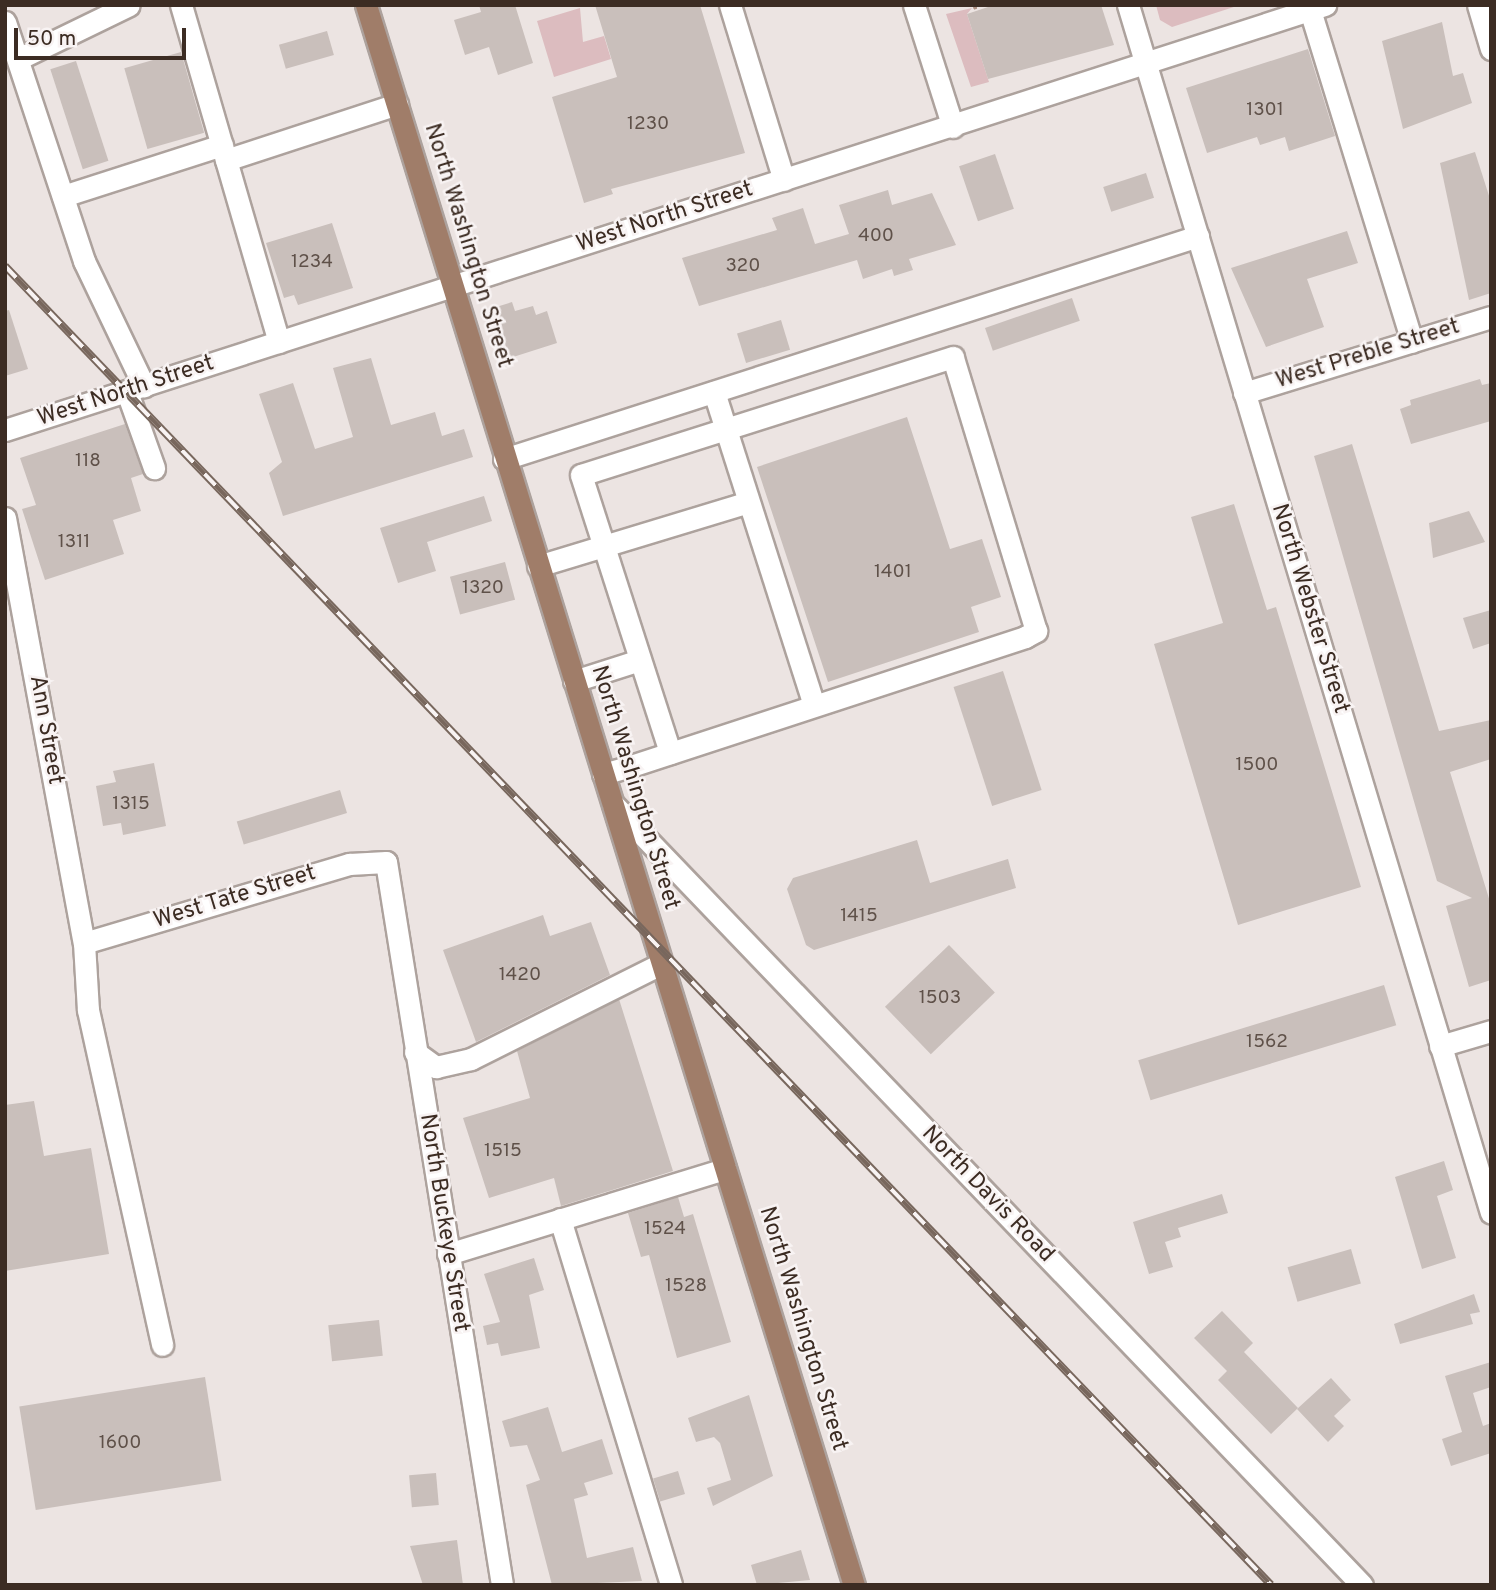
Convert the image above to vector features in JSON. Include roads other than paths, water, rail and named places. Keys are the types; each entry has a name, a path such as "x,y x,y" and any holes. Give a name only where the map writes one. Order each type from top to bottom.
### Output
{"main road":[{"name":"North Washington Street","path":"366,5 504,459 854,1585"}],"street":[{"path":"18,59 129,5"},
{"path":"181,5 279,342"},
{"path":"730,5 784,180"},
{"path":"914,5 953,127"},
{"name":"North Webster Street","path":"1128,5 1491,1213"},
{"path":"1478,5 1491,49"},
{"path":"1317,8 1412,342"},
{"name":"West North Street","path":"5,430 1317,8"},
{"path":"5,22 85,261 135,389 154,468"},
{"path":"63,196 397,104"},
{"path":"504,459 1198,236"},
{"name":"West Preble Street","path":"1244,393 1491,317"},
{"path":"603,774 1036,631 942,320"},
{"path":"581,475 953,357"},
{"path":"714,392 814,705"},
{"path":"570,438 670,753"},
{"path":"538,566 749,502"},
{"name":"Ann Street","path":"5,518 84,943 88,1010 162,1345"},
{"path":"574,681 640,660"},
{"name":"North Davis Road","path":"612,804 1362,1585"},
{"name":"West Tate Street","path":"84,943 349,864 386,862"},
{"name":"North Buckeye Street","path":"386,862 502,1585"},
{"path":"415,1052 436,1067 471,1059 661,964"},
{"path":"1440,1046 1491,1031"},
{"path":"448,1254 725,1169"},
{"path":"560,1219 671,1585"}],"railway":[{"path":"5,266 1271,1585"}]}
